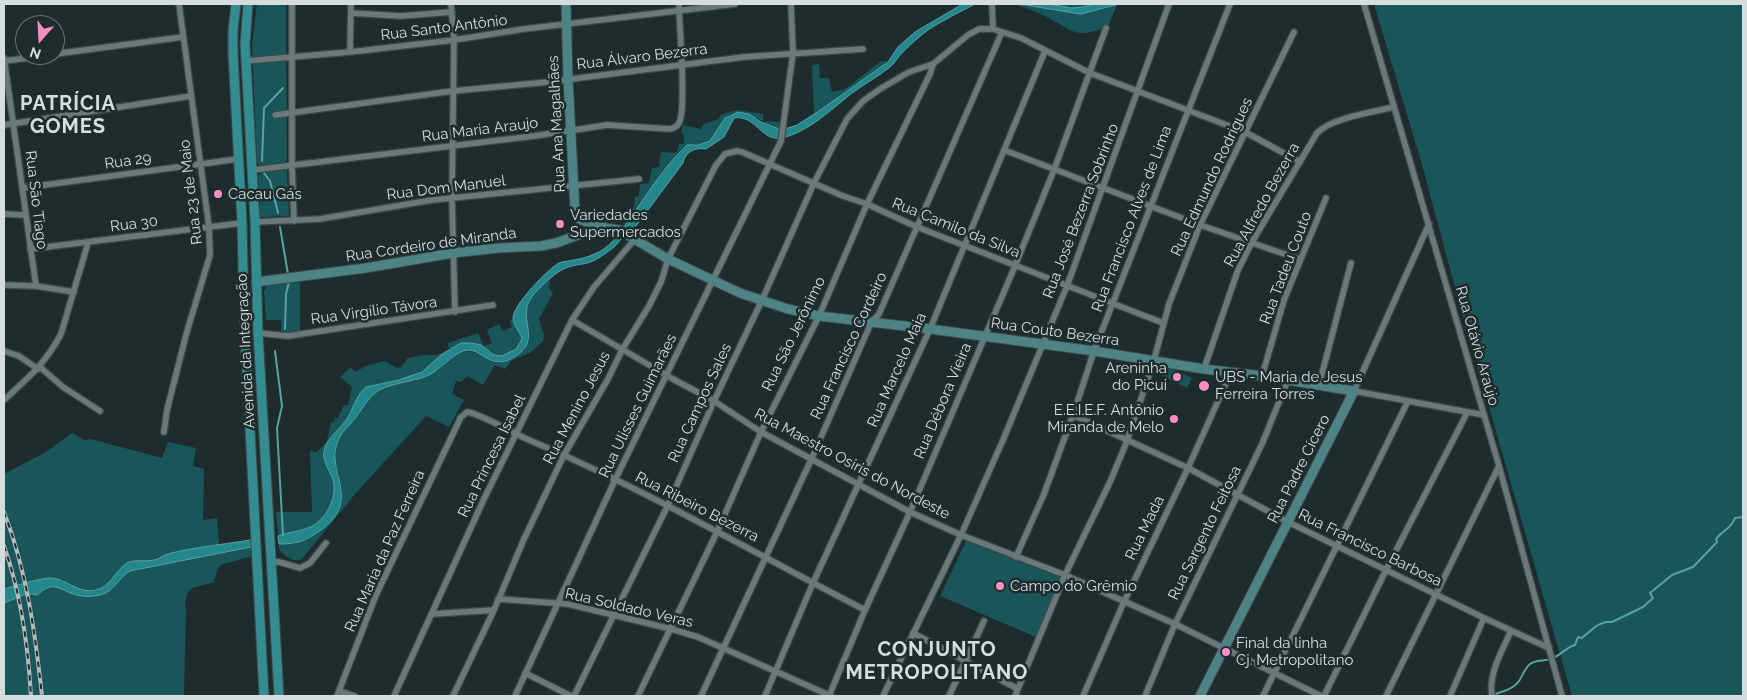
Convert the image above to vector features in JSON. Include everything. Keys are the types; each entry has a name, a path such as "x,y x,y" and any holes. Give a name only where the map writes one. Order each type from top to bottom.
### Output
{"main road":[{"name":"Avenida da Integração","path":"236,4 233,54 242,223 244,316 264,696"},
{"name":"Avenida da Integração","path":"248,4 245,44 256,222 258,333 279,696"},
{"path":"244,316 258,317"},
{"path":"246,352 259,352"}],"street":[{"name":"Rua 23 de Maio","path":"164,432 186,335 210,256 210,227 179,4"},
{"path":"292,4 294,221"},
{"path":"350,52 351,4"},
{"path":"451,4 454,40 452,198 456,312"},
{"name":"Rua Ana Magalhães","path":"566,4 565,25 570,131 577,236"},
{"name":"Rua Santo Antônio","path":"246,61 454,40 679,7 735,4"},
{"name":"Rua Ulisses Guimarães","path":"515,696 615,480 782,141 793,53 792,4"},
{"path":"992,4 993,29"},
{"name":"Rua José Bezerra Sobrinho","path":"883,696 961,535 1068,286 1169,4"},
{"name":"Rua Francisco Alves de Lima","path":"1016,556 1044,494 1094,351 1230,4"},
{"name":"Rua Otávio Araújo","path":"1364,4 1499,466 1562,696"},
{"name":"Rua Maria Araujo","path":"253,170 607,125 670,129 681,121 682,115 679,7"},
{"path":"351,13 401,16 452,12"},
{"name":"Rua Débora Vieira","path":"830,696 865,610 910,512 1015,266 1054,170 1106,28"},
{"path":"933,64 973,32 979,29 993,29 1021,38 1090,73 1245,132 1300,162"},
{"name":"Rua Francisco Cordeiro","path":"701,696 811,460 871,322 879,314 1002,32"},
{"name":"Rua Edmundo Rodrigues","path":"1015,696 1065,575 1110,482 1127,441 1154,360 1163,323 1200,225 1294,32"},
{"path":"65,53 183,37"},
{"name":"Rua Álvaro Bezerra","path":"275,115 453,91 744,57 863,49"},
{"name":"Rua Marcelo Maia","path":"765,696 813,583 930,329 1045,50"},
{"name":"Rua São Tiago","path":"4,60 36,286"},
{"name":"Rua Campos Sales","path":"573,696 668,505 814,183 847,119 863,101 880,89 909,72 933,64"},
{"name":"Rua São Jerônimo","path":"638,696 717,532 761,432 819,316 867,204 930,74 933,64"},
{"path":"4,125 191,96"},
{"name":"Rua Alfredo Bezerra","path":"1204,369 1229,296 1252,242 1312,140 1322,127 1334,122 1394,107"},
{"path":"1004,150 1151,207 1300,259"},
{"name":"Rua Menino Jesus","path":"453,696 564,455 653,298 661,282 668,259 720,159 732,151 742,152"},
{"name":"Rua Camilo da Silva","path":"742,152 917,227 1163,323"},
{"name":"Rua 29","path":"22,188 238,159"},
{"name":"Rua Dom Manuel","path":"256,222 294,221 452,198 640,179"},
{"name":"Rua Tadeu Couto","path":"1262,376 1284,300 1326,198"},
{"path":"4,214 25,215"},
{"path":"577,215 584,222 619,230 632,238"},
{"name":"Rua 30","path":"30,250 242,223"},
{"name":"Rua Padre Cícero","path":"1200,696 1354,391 1429,224"},
{"name":"Rua Cordeiro de Miranda","path":"256,282 356,270 453,253 540,246 556,243 600,227"},
{"name":"Rua Couto Bezerra","path":"632,238 668,259 740,293 788,309 819,316 984,336 1319,384 1484,416"},
{"name":"Rua Princesa Isabel","path":"394,696 484,499 572,320 594,287 632,238"},
{"path":"4,400 39,368 61,334 88,242"},
{"path":"1319,384 1351,263"},
{"path":"4,285 36,286 74,292"},
{"name":"Rua Virgílio Távora","path":"258,333 288,336 493,305"},
{"name":"Rua Maestro Osiris do Nordeste","path":"572,320 714,401 761,432 910,512 961,535 1065,575 1176,624 1323,696"},
{"path":"4,351 19,356 39,368 100,411"},
{"name":"Rua Mada","path":"1083,696 1124,602 1188,468 1231,372"},
{"name":"Rua Sargento Feitosa","path":"1144,696 1176,624 1262,444 1288,380"},
{"path":"1263,696 1408,401"},
{"name":"Rua Ribeiro Bezerra","path":"461,417 464,412 469,412 516,435 564,455 668,505 865,610"},
{"path":"1323,696 1467,412"},
{"name":"Rua Francisco Barbosa","path":"1073,415 1188,468 1288,522 1549,648"},
{"name":"Rua Maria da Paz Ferreira","path":"338,694 376,595 461,417"},
{"path":"1386,696 1499,466"},
{"path":"271,562 300,568 310,563 326,543"},
{"name":"Rua Soldado Veras","path":"498,599 568,604 671,629 698,637 830,696"},
{"path":"433,614 494,610"},
{"path":"1450,696 1484,618"},
{"path":"949,696 984,621"},
{"path":"1492,696 1493,673 1511,631"},
{"path":"913,633 1018,689"},
{"path":"525,673 573,696"},
{"path":"338,694 355,696"}],"shaded area":[{"path":"257,4 286,4 287,160 261,167 257,163 252,46"},
{"path":"963,4 975,4 928,30 903,52 890,67 802,131 781,138 774,138 748,120 734,118 724,137 706,149 694,150 688,153 683,163 633,230 597,259 561,270 544,283 534,294 528,304 526,316 528,340 526,346 511,359 502,362 495,361 470,350 463,351 429,375 389,386 376,392 340,437 336,449 335,461 341,495 340,507 334,518 321,530 306,539 279,544 278,536 315,525 330,507 334,484 325,461 324,451 328,441 345,421 358,397 366,387 399,380 422,372 441,355 461,343 481,345 494,355 502,356 516,349 522,339 513,318 525,296 559,263 589,256 608,246 622,230 666,168 687,145 698,145 710,141 725,118 738,112 749,114 761,122 782,130 797,125 888,62 898,47 915,32"},
{"path":"1014,4 1055,8 1081,14 1117,5 1108,26 1082,33 1070,30 1035,11"},
{"path":"1020,4 1048,4 1072,8 1094,4 1119,4 1081,14"},
{"path":"1048,4 1094,4 1071,7"},
{"path":"1374,4 1743,4 1743,696 1572,696 1460,306 1423,168"},
{"path":"881,61 888,62 814,115 812,65 819,64 820,78 829,78 832,92 848,87"},
{"path":"737,110 763,114 763,121 744,114 733,113 726,117 708,142 688,146 680,151 664,169 622,228 631,209 634,207 635,197 639,196 640,184 649,183 652,168 659,167 661,152 675,153 678,150 679,144 684,144 684,135 681,132 683,125 701,129 704,124 719,119 720,115"},
{"path":"763,121 781,122 780,129"},
{"path":"287,170 289,216 260,217 260,200 271,200 270,194 259,193 258,175 265,172"},
{"path":"550,279 549,288 553,293 539,319 544,335 543,341 530,353 512,360 505,369 495,365 483,385 467,376 461,382 456,381 452,394 464,400 449,427 426,416 356,493 301,560 288,558 279,549 279,544 295,544 327,525 339,479 335,462 336,445 344,431 371,396 389,386 415,381 430,374 463,351 473,352 495,363 506,361 516,355 526,344 526,312 529,301"},
{"path":"300,282 300,331 290,333 281,331 281,320 266,320 264,291 267,286"},
{"path":"513,318 522,339 507,354 495,355 481,346 471,345 449,351 428,369 415,375 363,389 345,421 328,441 324,451 325,461 334,484 330,507 326,514 315,525 278,536 276,512 312,512 310,451 317,452 327,441 331,422 334,422 335,417 338,418 344,405 348,405 352,387 340,377 351,367 355,372 366,366 385,361 397,368 401,367 408,358 437,355 449,349 448,343 478,333 484,346 492,343 487,330 499,324 503,331 512,327 510,321"},
{"name":"Areninha do Picui","path":"1167,367 1192,378 1187,388 1162,376"},
{"path":"72,433 85,440 91,439 162,458 168,442 196,448 193,466 204,469 203,520 217,518 219,545 169,553 153,561 140,561 114,576 106,585 97,590 78,589 67,583 42,578 4,589 4,474 46,452"},
{"path":"251,540 253,543 251,547 130,571 109,591 100,595 80,596 57,587 50,587 37,595 28,594 4,603 4,589 29,582 52,578 84,590 96,590 105,586 123,566 130,562 154,560 181,551"},
{"name":"Campo do Grêmio","path":"966,541 1060,577 1036,637 940,596"},
{"path":"251,547 252,556 221,565 218,568 214,582 193,588 188,592 185,603 184,696 4,696 4,603 28,594 37,595 48,588 55,587 71,593 111,590 130,571"}],"waterway":[{"path":"262,161 264,108 283,88"},
{"path":"264,173 270,181 278,213"},
{"path":"280,227 288,274"},
{"path":"285,329 286,294 289,282"},
{"path":"275,351 282,406 277,428 283,535"},
{"path":"1489,696 1513,687 1533,662 1552,659 1575,645 1578,637 1582,638 1600,624 1612,622 1643,607 1653,598 1650,593 1672,575 1693,567 1717,542 1718,536 1732,524 1735,518 1743,517"}],"railway":[{"path":"4,512 19,557 29,602 42,696"},
{"path":"4,546 23,620 31,696"}],"place":[{"name":"Cacau Gás","path":"218,194"},
{"name":"Variedades Supermercados","path":"560,224"},
{"name":"Areninha do Picui","path":"1177,377"},
{"name":"UBS - Maria de Jesus Ferreira Torres","path":"1204,386"},
{"name":"E.E.I.E.F. Antônio Miranda de Melo","path":"1174,419"},
{"name":"Campo do Grêmio","path":"1000,586"},
{"name":"Final da linha Cj. Metropolitano","path":"1226,652"}],"district":[{"name":"PATRÍCIA GOMES","path":"68,116"},
{"name":"CONJUNTO METROPOLITANO","path":"937,662"}]}
